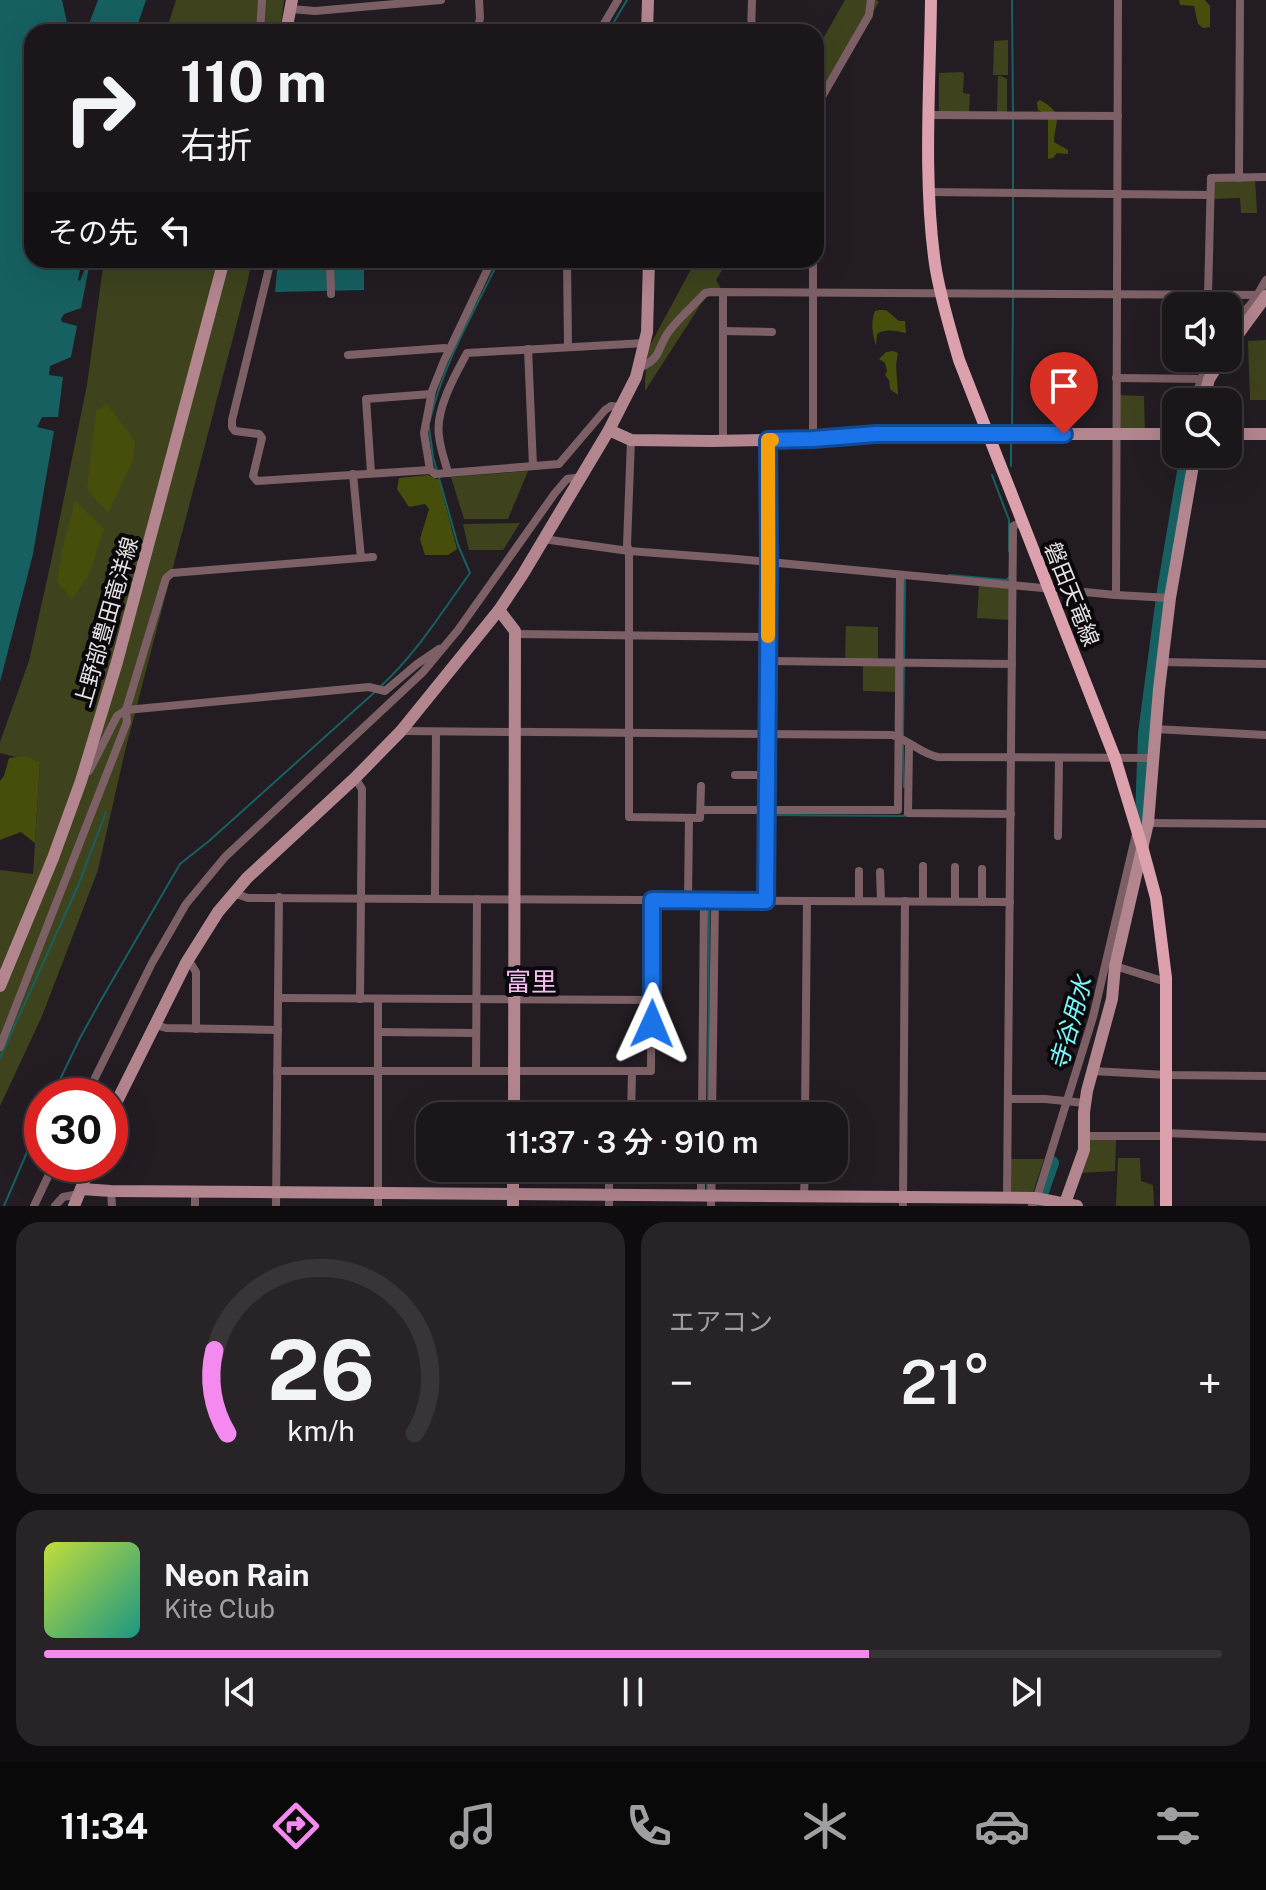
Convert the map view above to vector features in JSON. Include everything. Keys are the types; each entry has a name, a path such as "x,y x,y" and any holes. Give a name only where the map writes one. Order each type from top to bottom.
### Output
{"main road":[{"name":"磐田天竜線","path":"931,0 929,192 941,294 959,360 1115,758 1156,898 1166,982 1166,1206"}],"street":[{"path":"260,24 262,0"},
{"path":"287,24 291,4 315,11 441,0"},
{"path":"479,0 479,24"},
{"path":"604,24 618,0"},
{"path":"647,24 648,0"},
{"path":"751,24 752,0"},
{"path":"824,93 869,15 871,0"},
{"path":"1116,595 1118,0"},
{"path":"1239,178 1240,0"},
{"path":"929,115 1118,116"},
{"path":"1208,292 1211,178 1266,177"},
{"path":"929,192 1210,195"},
{"name":"上野部豊田竜洋線","path":"0,986 81,781 117,662 222,268"},
{"path":"269,268 232,420 235,431 259,434 262,438 253,476 257,481 430,470 435,474 559,464 605,410 611,406 622,407"},
{"path":"330,268 331,294"},
{"path":"430,470 424,433 431,394 488,268"},
{"path":"567,268 568,347"},
{"path":"128,1079 188,959 233,893 401,731 499,610 622,407 639,368 645,343 649,268"},
{"path":"813,268 813,439"},
{"path":"1242,327 1263,296 1266,280"},
{"path":"723,292 723,441"},
{"path":"639,368 651,363 667,334 705,293 1162,295"},
{"path":"1242,296 1263,296"},
{"path":"1242,317 1263,296"},
{"path":"723,331 772,332"},
{"path":"448,473 438,434 440,420 450,385 467,353 645,343"},
{"path":"528,349 533,466"},
{"path":"348,355 449,350"},
{"path":"1204,388 1206,372"},
{"path":"1200,388 1211,372"},
{"path":"1116,378 1205,379"},
{"path":"371,473 366,399 431,394"},
{"path":"609,430 631,440 723,441 876,434 1162,434"},
{"path":"1242,434 1266,434"},
{"path":"631,440 627,545 629,817 700,818 701,786"},
{"path":"766,901 768,440"},
{"path":"55,1206 63,1197 111,1191 276,1191 378,1200 704,1200 804,1196 903,1202 1007,1198 1069,1205 1084,1150 1085,1103 1112,999 1115,966 1148,823 1170,598 1193,468"},
{"path":"353,474 361,558"},
{"path":"95,1078 152,963 186,904 225,857 423,672 458,630 555,493 567,479 582,477"},
{"path":"1007,1198 1013,526 1022,522"},
{"path":"543,539 629,551 1170,598"},
{"path":"0,1047 127,722 126,710 166,578 172,573 373,557"},
{"path":"701,810 898,810 900,575"},
{"path":"499,610 515,631 514,1102"},
{"path":"515,634 768,637"},
{"path":"81,781 117,716 126,710 369,687 385,691 435,650 444,647"},
{"path":"768,661 1012,664"},
{"path":"1162,662 1266,664"},
{"path":"1155,729 1266,735"},
{"path":"401,731 899,737 909,745 938,757 1153,758"},
{"path":"435,899 436,732"},
{"path":"909,745 908,813 1011,814"},
{"path":"1058,836 1059,758"},
{"path":"735,775 767,775"},
{"path":"355,778 362,789 360,999"},
{"path":"688,901 689,818"},
{"path":"1148,823 1266,824"},
{"path":"1034,1202 1093,1017 1137,831"},
{"path":"923,866 923,901"},
{"path":"955,867 955,901"},
{"path":"982,869 982,902"},
{"path":"859,871 859,901"},
{"path":"880,872 881,901"},
{"path":"233,893 248,898 1010,902"},
{"path":"1133,894 1149,893 1156,898"},
{"path":"276,1206 279,897"},
{"path":"476,1071 477,899"},
{"path":"277,1071 651,1071 652,900"},
{"path":"702,1102 704,900"},
{"path":"712,1102 715,900"},
{"path":"805,1102 807,901"},
{"path":"903,1202 905,901"},
{"path":"188,959 196,972 196,1029"},
{"path":"1115,966 1166,982"},
{"path":"278,998 652,1000"},
{"path":"378,999 378,1200"},
{"path":"155,1025 166,1028 278,1030"},
{"path":"378,1032 476,1033"},
{"path":"631,1102 632,1071"},
{"path":"1092,1071 1266,1076"},
{"path":"1008,1099 1085,1103"},
{"path":"1085,1136 1266,1137"},
{"path":"34,1206 45,1182"},
{"path":"804,1182 804,1196"},
{"path":"111,1191 112,1206"},
{"path":"195,1191 195,1206"}],"green space":[{"path":"176,0 284,0 281,24 168,24"},
{"path":"845,0 879,2 824,95 824,37"},
{"path":"1179,0 1205,0 1210,6 1210,27 1203,28 1198,24 1194,6 1180,5"},
{"path":"1008,40 1008,75 993,75 994,41"},
{"path":"962,72 963,93 970,94 969,112 939,112 939,73"},
{"path":"998,76 1007,79 1007,113 997,112"},
{"path":"1040,100 1056,113 1054,142 1068,150 1068,154 1057,153 1048,159 1048,115 1038,110 1037,102"},
{"path":"1211,178 1255,178 1257,213 1241,213 1240,198 1210,199"},
{"path":"103,268 250,268 125,751 98,870 42,1016 0,1106 0,870 33,874 40,763 0,753 0,742 29,661 87,385"},
{"path":"692,268 723,268 716,280 723,292 708,293 645,391 648,349"},
{"path":"886,310 899,321 905,321 906,333 891,330 880,332 876,346 873,320 875,311"},
{"path":"1266,340 1266,400 1250,400 1248,341"},
{"path":"886,352 898,353 898,395 890,389 885,363 879,359"},
{"path":"1116,395 1144,396 1145,433 1116,433"},
{"path":"107,404 135,441 133,460 108,513 87,489 96,411"},
{"path":"528,471 508,519 464,519 451,477"},
{"path":"428,475 439,480 457,549 448,555 425,555 420,539 429,509 425,504 409,507 397,489 399,478"},
{"path":"75,501 104,529 89,575 72,599 57,582"},
{"path":"520,523 503,550 469,550 463,524"},
{"path":"979,584 1010,587 1009,620 977,618"},
{"path":"846,626 878,627 878,662 899,663 899,692 863,691 863,663 845,662"},
{"path":"25,756 40,762 35,843 21,832 0,840 0,781 9,758"},
{"path":"1089,1138 1116,1140 1115,1171 1079,1173"},
{"path":"1118,1158 1140,1158 1141,1181 1153,1185 1154,1206 1116,1206"},
{"path":"1008,1159 1044,1159 1033,1193 1007,1195"}],"water":[{"path":"0,0 62,0 67,24 24,24 24,268 80,268 80,281 85,268 89,268 81,308 64,314 61,319 77,326 71,357 50,366 49,375 63,377 58,417 42,417 37,427 54,431 33,554 0,682"},
{"path":"98,0 146,0 138,24 89,24"},
{"path":"277,268 364,268 364,290 275,292"}],"waterway":[{"path":"613,24 627,0"},
{"path":"1012,0 1013,111"},
{"path":"1013,117 1013,191"},
{"path":"1013,197 1013,291"},
{"path":"430,420 451,358 495,268"},
{"path":"1012,431 1013,297"},
{"path":"429,427 437,471"},
{"path":"1011,441 1011,466"},
{"name":"寺谷用水","path":"1142,818 1145,733 1185,468"},
{"path":"992,475 1009,520 1009,551"},
{"path":"380,687 417,647 470,573 458,545 439,478"},
{"path":"949,575 1007,580 1009,577"},
{"path":"904,659 905,577"},
{"path":"903,735 904,665"},
{"path":"61,1078 101,1000 180,864 376,691"},
{"path":"903,745 904,787"},
{"path":"0,1058 78,886 106,812"},
{"path":"770,815 904,816 905,813"},
{"path":"757,897 762,892 764,816"},
{"path":"708,1102 709,904"},
{"path":"4,1206 24,1159"},
{"name":"寺谷用水","path":"1037,1206 1052,1163"},
{"path":"707,1182 707,1191"}],"slow traffic":[{"path":"768,636 768,440 772,440"}],"district":[{"name":"富里","path":"531,981"}],"route":[{"path":"652,1024 652,900 766,901 768,440 876,434 1064,434"}]}
